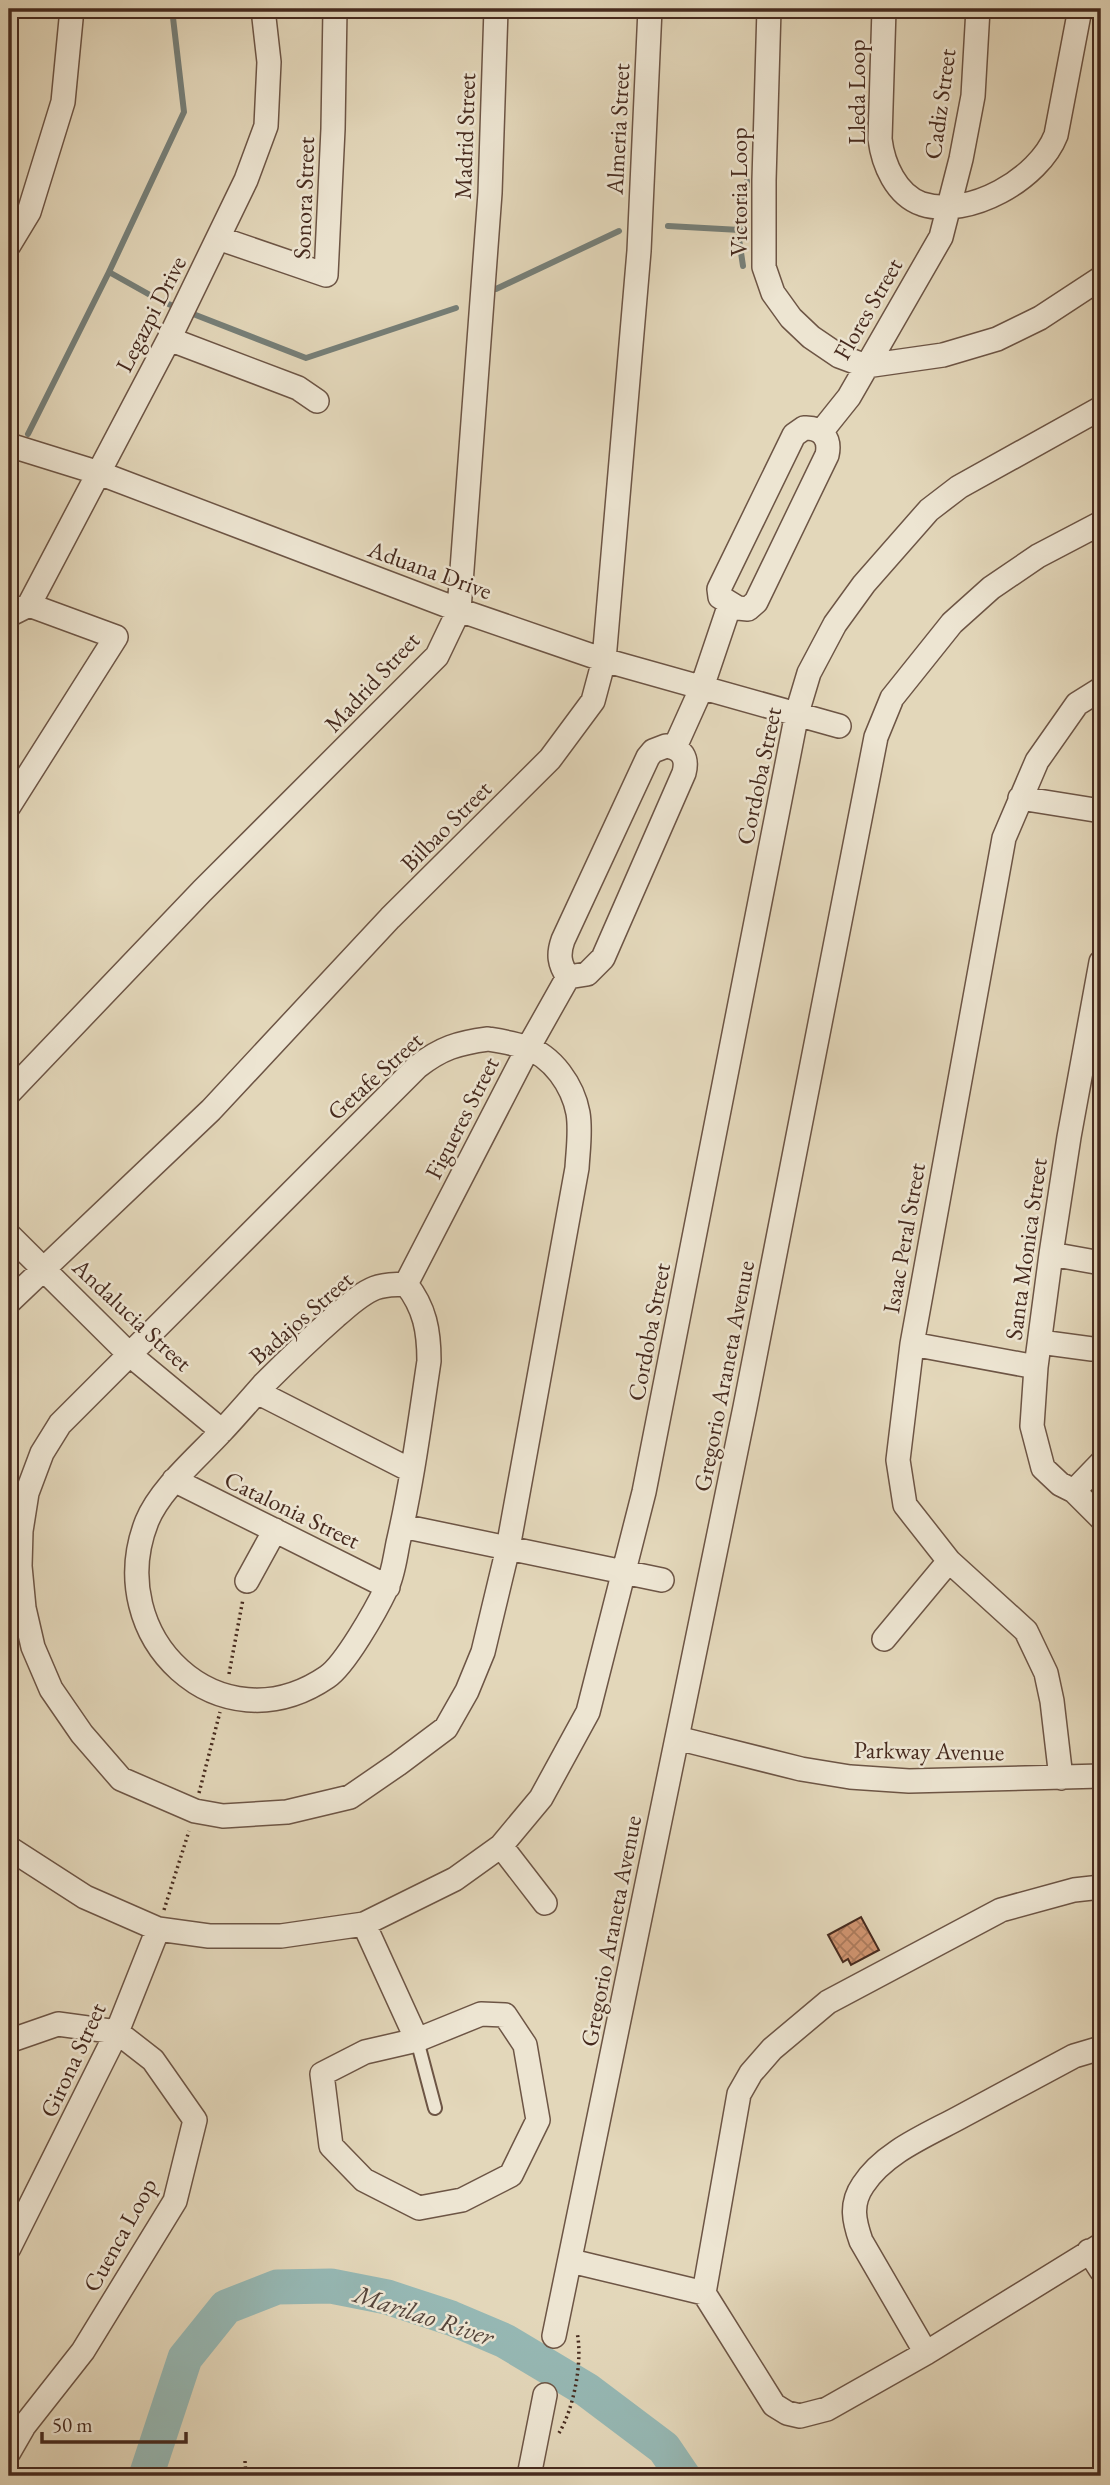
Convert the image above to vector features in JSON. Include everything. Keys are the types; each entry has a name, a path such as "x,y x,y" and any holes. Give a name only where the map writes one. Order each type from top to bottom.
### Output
{"street":[{"path":"9,245 29,212 63,102 72,9"},
{"name":"Legazpi Drive","path":"19,610 99,473 169,339 246,180 266,126 269,62 263,9"},
{"name":"Sonora Street","path":"218,238 327,275 335,9"},
{"name":"Madrid Street","path":"9,1093 202,891 437,656 459,610 490,193 496,9"},
{"name":"Almeria Street","path":"639,251 650,9"},
{"name":"Victoria Loop","path":"769,9 764,180 765,267 773,293 801,327 839,356 866,366"},
{"name":"Lleda Loop","path":"884,9 880,139 886,168 903,192 921,204 947,206 974,202 1002,190 1021,179 1051,149 1080,9"},
{"name":"Cadiz Street","path":"947,206 961,159 973,96 978,9"},
{"name":"Flores Street","path":"821,432 849,397 941,237 947,206"},
{"name":"Bilbao Street","path":"9,1302 211,1110 390,918 550,759 593,701 604,660 639,251"},
{"path":"866,366 943,355 997,339 1040,318 1101,278"},
{"path":"169,339 298,388 317,401"},
{"name":"Cordoba Street","path":"9,1848 85,1898 158,1929 209,1936 281,1936 364,1924 455,1879 501,1846 541,1798 588,1712 625,1573 644,1492 797,713 809,673 835,624 864,584 929,510 959,487 1101,408"},
{"path":"804,428 816,429 827,439 827,455 755,602 744,610 730,604 720,597 719,589 794,435 804,428"},
{"name":"Aduana Drive","path":"9,445 99,473 459,610 604,660 839,726"},
{"name":"Gregorio Araneta Avenue","path":"554,2336 746,1407 876,737 892,698 952,623 991,588 1038,556 1101,523"},
{"path":"675,747 702,687 730,604"},
{"path":"12,794 116,637 19,610"},
{"name":"Isaac Peral Street","path":"1061,1777 1046,1672 1026,1631 949,1561 905,1505 898,1460 912,1344 1004,838 1037,761 1077,704 1101,689"},
{"path":"675,747 685,758 684,773 603,958 587,974 568,977 560,962 559,950 563,940 648,758 661,748 675,747"},
{"path":"1020,798 1101,811"},
{"name":"Santa Monica Street","path":"1101,970 1069,1137 1051,1254 1036,1367 1032,1426 1043,1468 1101,1518"},
{"name":"Figueres Street","path":"406,1284 528,1048 568,977"},
{"name":"Getafe Street","path":"488,1039 528,1048 552,1063 570,1088 578,1113 580,1135 577,1168 508,1548 483,1652 467,1691 446,1728 350,1797 287,1812 223,1816 195,1811 121,1779 82,1734 51,1689 33,1647 15,1566 27,1493 42,1453 60,1424 417,1067 438,1051 463,1042 488,1039"},
{"name":"Andalucia Street","path":"9,1235 129,1354 222,1431"},
{"path":"1051,1254 1101,1263"},
{"name":"Badajos Street","path":"406,1284 417,1297 423,1312 429,1336 429,1361 412,1471 388,1587 356,1642 329,1676 292,1695 259,1699 224,1697 193,1681 163,1655 146,1625 136,1581 138,1551 147,1519 174,1480 305,1343 357,1298 374,1288 406,1284"},
{"path":"1040,1342 1093,1349"},
{"path":"912,1344 1036,1367"},
{"path":"257,1392 412,1471"},
{"path":"1074,1492 1101,1463"},
{"name":"Catalonia Street","path":"174,1480 388,1587"},
{"path":"402,1526 662,1580"},
{"path":"247,1581 275,1530"},
{"path":"884,1639 949,1561"},
{"name":"Parkway Avenue","path":"677,1738 801,1769 850,1777 909,1781 1101,1776"},
{"path":"501,1846 545,1903"},
{"path":"1097,2255 827,2409 800,2416 787,2413 774,2405 704,2293 739,2094 751,2073 772,2049 828,2002 1001,1910 1074,1890 1101,1887"},
{"path":"364,1924 417,2040"},
{"name":"Girona Street","path":"9,2248 117,2032 158,1929"},
{"path":"481,2014 505,2015 525,2045 538,2120 511,2175 462,2200 419,2208 364,2180 331,2146 322,2074 365,2052 417,2040 481,2014"},
{"path":"9,2041 58,2024 117,2032"},
{"name":"Cuenca Loop","path":"9,2452 24,2426 83,2351 175,2201 195,2120 153,2060 117,2032"},
{"path":"926,2353 861,2241 853,2207 861,2187 873,2171 902,2148 1074,2056 1101,2048"},
{"path":"571,2262 704,2293"},
{"path":"529,2476 545,2395"}],"lane":[{"path":"417,2040 435,2108"}],"path":[{"path":"158,1929 195,1811 224,1697 247,1581"},
{"path":"567,2419 578,2372"},
{"path":"244,2461 246,2476"}],"building":[{"path":"861,1917 879,1950 851,1965 848,1959 843,1962 828,1935"}],"waterway":[{"path":"28,434 109,272 184,112 172,9"},
{"path":"743,266 739,239 747,181"},
{"path":"668,226 740,230"},
{"path":"496,289 619,231"},
{"path":"109,272 178,308"},
{"path":"188,312 306,358 456,308"},
{"name":"Marilao River","path":"146,2476 185,2358 226,2307 277,2287 331,2286 387,2297 451,2318 505,2341 587,2390 664,2448 683,2476"}]}
